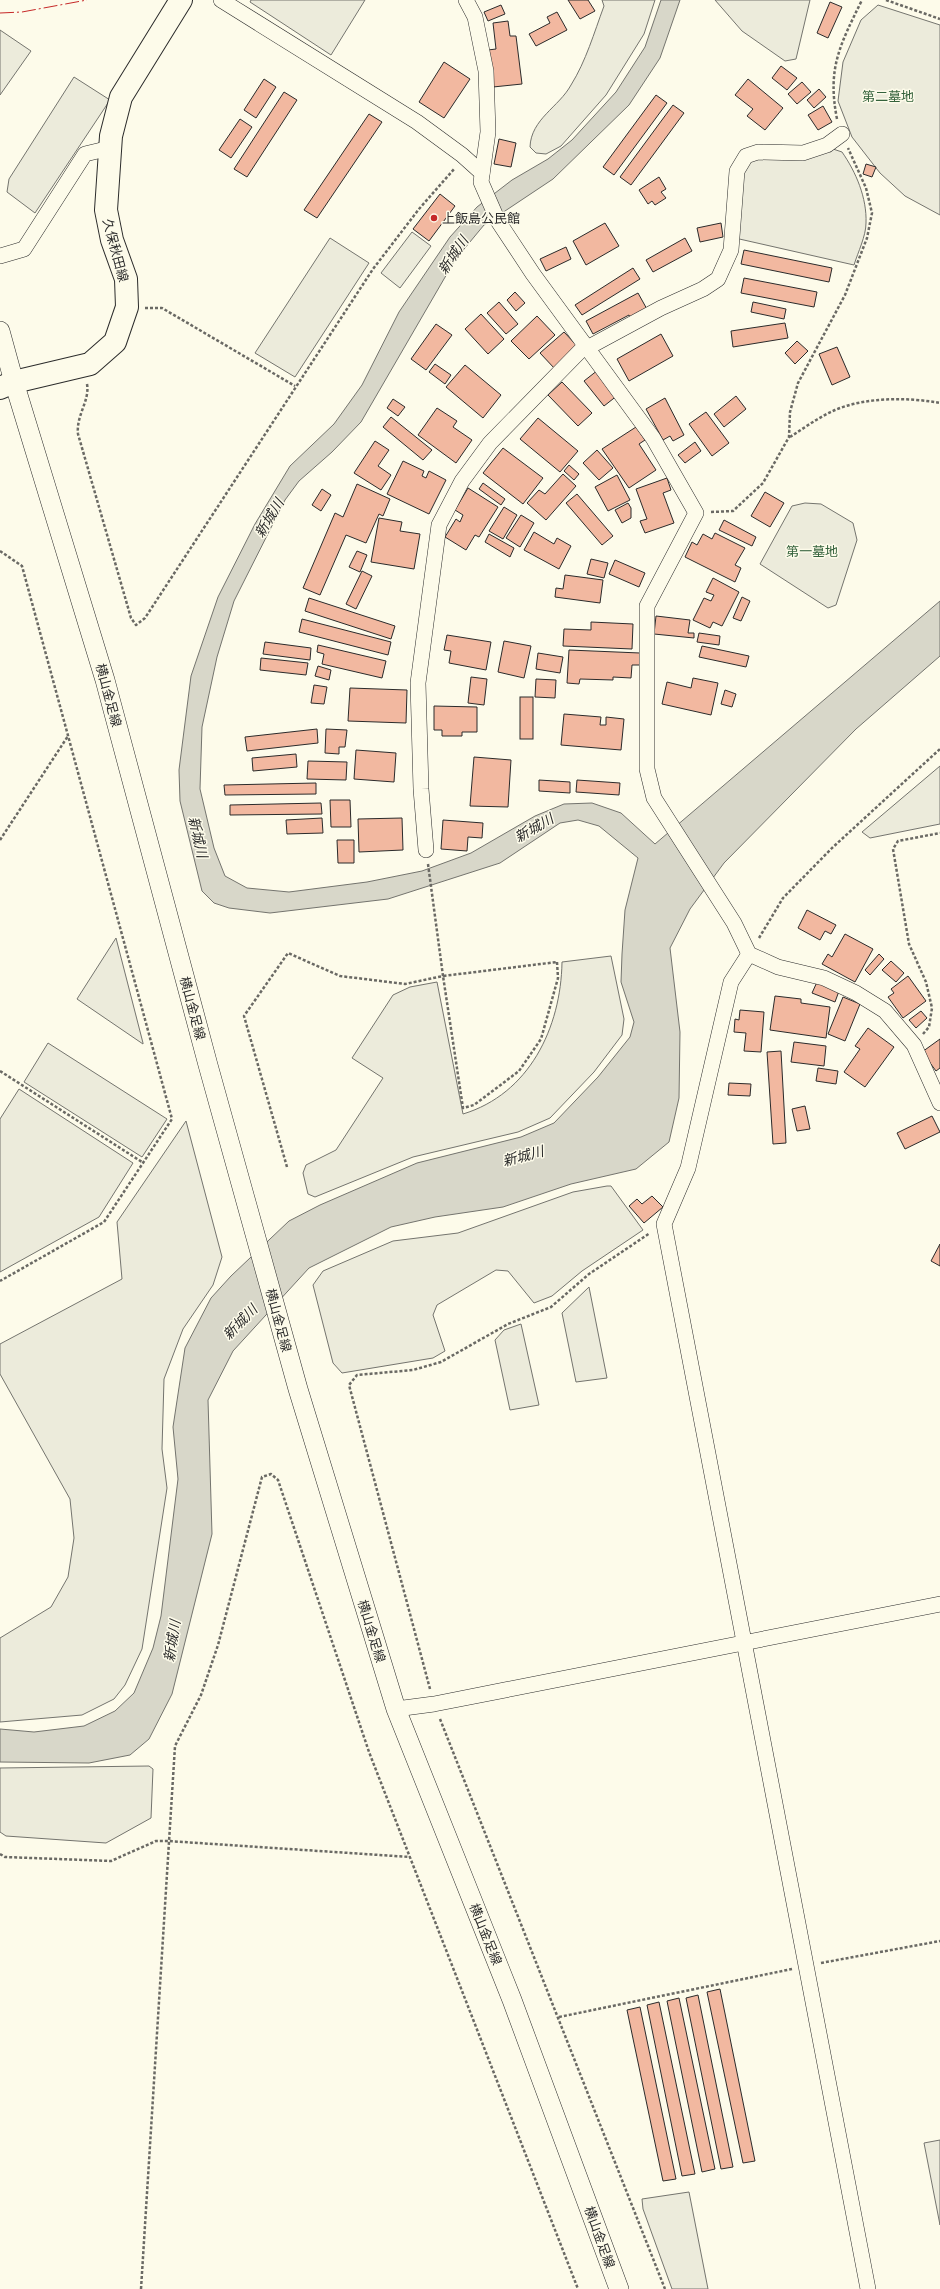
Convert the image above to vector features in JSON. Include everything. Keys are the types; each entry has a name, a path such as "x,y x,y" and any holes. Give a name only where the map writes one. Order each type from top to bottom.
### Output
{"main road":[{"name":"久保秋田線","path":"7,385 90,364 115,342 127,307 126,279 112,240 106,210 110,148 121,97 181,0"}],"street":[{"path":"221,0 417,122 462,155 481,177 498,221 533,274 654,438 696,513 647,606 647,769 654,798 734,923 749,954 778,967 824,978 856,993 885,1011 914,1045 940,1103"},
{"path":"466,0 475,17 486,71 488,132 481,177"},
{"path":"426,850 421,789 418,683 439,525 462,481 490,442 586,347 661,308 703,289 718,279 731,250 737,171 746,156 758,152 803,153 827,145 842,134"},
{"path":"0,256 24,249 85,154 110,148"},
{"name":"横山金足線","path":"0,331 7,385 105,680 298,1389 396,1709 512,2000 620,2289"},
{"path":"749,954 731,982 688,1168 664,1224 868,2289"},
{"path":"396,1709 434,1704 940,1604"}],"path":[{"path":"696,513 733,511 763,483 789,437 790,412 798,383 845,295 867,238 872,213 866,188 842,134 833,96 835,65 840,46 862,0"},
{"path":"886,0 940,19"},
{"path":"84,365 89,393 79,414 78,434 132,618 136,625 145,618 372,270 418,209 454,170 462,155"},
{"path":"127,307 162,308 295,386"},
{"path":"789,437 835,410 863,403 914,398 940,403"},
{"path":"0,550 22,566 172,1119 142,1162 104,1222 0,1281"},
{"path":"0,840 68,735"},
{"path":"749,954 783,898 832,848 940,749"},
{"path":"914,1045 929,1027 932,1008 926,982 909,944 893,849 898,841 940,833"},
{"path":"287,1167 244,1016 288,953 340,976 405,984 443,976 557,962 558,978 541,1038 520,1071 474,1105 463,1108 443,976 426,850"},
{"path":"0,1071 142,1162"},
{"path":"664,1224 589,1274 552,1307 508,1324 441,1362 413,1370 357,1375 348,1385 434,1704 559,2017 665,2289"},
{"path":"140,2289 175,1746 201,1695 218,1645 262,1478 271,1474 278,1480 369,1752 578,2289"},
{"path":"0,1854 5,1856 111,1861 156,1841 168,1841 410,1857"},
{"path":"559,2017 807,1966 940,1941"}],"green space":[{"path":"251,0 365,0 331,55 250,2"},
{"path":"602,0 655,0 644,34 606,95 561,146 546,154 536,153 530,147 535,129 540,121 566,93 576,76 589,47 604,6"},
{"path":"715,0 810,0 796,59 785,61 742,31"},
{"name":"第二墓地","path":"878,5 940,25 940,215 905,196 880,173 852,137 838,101 843,62 861,20"},
{"path":"0,30 31,51 0,95"},
{"path":"74,77 110,100 35,213 7,192 9,179"},
{"path":"833,149 842,152 852,168 860,186 865,204 866,228 854,265 735,238 741,172 750,157"},
{"path":"412,232 431,246 400,288 381,273"},
{"path":"330,238 369,263 295,377 255,353"},
{"name":"第一墓地","path":"805,503 821,504 853,523 857,540 836,605 828,608 760,564 792,506"},
{"path":"940,766 940,824 870,838 862,832"},
{"path":"116,938 143,1043 143,1044 77,999"},
{"path":"611,956 624,1019 622,1035 594,1072 550,1118 518,1132 413,1157 315,1197 308,1194 303,1173 306,1165 336,1150 383,1078 352,1058 393,995 410,987 437,982 463,1114 486,1104 506,1091 523,1075 537,1055 548,1034 555,1011 560,987 562,962"},
{"path":"48,1043 167,1119 142,1157 24,1082"},
{"path":"19,1089 133,1163 99,1217 0,1272 0,1119"},
{"path":"186,1121 222,1257 213,1285 183,1329 164,1379 162,1449 167,1488 142,1649 125,1685 114,1699 82,1715 0,1722 0,1638 51,1607 68,1577 74,1538 70,1499 0,1374 0,1344 122,1279 117,1222"},
{"path":"611,1186 643,1230 582,1271 552,1296 534,1303 508,1271 496,1270 437,1305 433,1315 445,1351 433,1358 342,1373 333,1363 313,1285 323,1271 393,1241 458,1233 573,1192"},
{"path":"589,1287 607,1378 576,1382 562,1313"},
{"path":"521,1324 539,1405 510,1410 495,1340 504,1330"},
{"path":"149,1766 153,1769 151,1818 106,1843 6,1836 0,1832 0,1768"},
{"path":"940,2140 940,2225 924,2143"},
{"path":"689,2192 708,2289 672,2289 643,2209 642,2199"}],"water":[{"name":"新城川","path":"661,0 680,0 660,58 629,105 553,179 484,225 455,260 361,422 332,452 299,481 285,500 234,601 217,657 202,727 200,789 214,848 225,876 247,888 289,892 367,882 422,871 471,853 535,816 564,804 592,803 621,813 655,844 940,601 940,656 856,729 724,863 690,909 670,948 680,1032 679,1098 669,1142 636,1169 571,1184 503,1207 435,1217 391,1227 309,1268 233,1351 208,1400 212,1534 172,1694 149,1739 130,1755 89,1763 0,1762 0,1729 34,1732 84,1726 115,1711 134,1693 153,1648 161,1616 178,1479 173,1427 185,1348 211,1298 231,1276 289,1221 320,1205 417,1163 521,1137 554,1123 598,1077 630,1037 634,1022 621,982 622,954 625,910 638,858 599,826 578,820 560,823 500,863 388,899 270,913 229,908 214,903 202,891 180,801 179,770 191,676 218,597 255,524 290,466 334,424 362,385 399,312 450,237 477,207 512,180 548,159 572,140 616,92 645,47"}],"building":[{"path":"568,0 588,0 595,11 580,19"},
{"path":"830,2 842,7 828,38 817,33"},
{"path":"501,5 505,14 488,21 484,12"},
{"path":"557,12 567,30 536,46 529,34 550,23 547,17"},
{"path":"508,21 510,36 516,36 522,84 493,87 488,50 496,49 493,23"},
{"path":"444,62 470,79 444,118 419,102"},
{"path":"781,66 797,78 787,90 772,78"},
{"path":"264,79 276,87 256,118 244,110"},
{"path":"748,79 783,108 765,130 747,116 753,109 735,95"},
{"path":"802,82 811,92 797,104 788,94"},
{"path":"819,89 826,97 814,108 807,100"},
{"path":"284,92 297,100 247,177 234,169"},
{"path":"656,95 667,103 614,175 603,167"},
{"path":"673,105 684,113 631,185 620,177"},
{"path":"823,106 832,122 818,130 808,115"},
{"path":"369,114 382,122 317,218 304,210"},
{"path":"240,119 252,127 231,158 219,150"},
{"path":"499,139 516,143 511,167 494,164"},
{"path":"866,164 876,167 872,177 863,174"},
{"path":"659,177 666,189 661,192 666,198 655,205 652,201 648,204 639,190"},
{"name":"上飯島公民館","path":"440,194 455,206 429,241 413,229"},
{"path":"605,223 619,246 586,265 573,241"},
{"path":"721,223 723,237 700,242 697,228"},
{"path":"685,238 692,251 653,272 646,260"},
{"path":"566,247 571,259 546,271 540,259"},
{"path":"744,250 832,268 829,282 741,264"},
{"path":"633,268 640,279 582,315 575,305"},
{"path":"744,278 817,292 814,307 741,293"},
{"path":"515,292 525,303 516,311 507,300"},
{"path":"638,293 648,311 631,320 629,315 593,334 586,321"},
{"path":"499,302 518,324 506,334 487,313"},
{"path":"753,302 786,309 784,319 751,312"},
{"path":"481,314 504,339 488,354 465,329"},
{"path":"537,316 555,335 529,359 511,341"},
{"path":"785,323 788,338 733,347 731,331"},
{"path":"436,324 452,335 426,370 411,359"},
{"path":"564,332 579,348 555,369 540,353"},
{"path":"661,334 673,356 629,381 617,359"},
{"path":"797,341 808,351 795,364 785,353"},
{"path":"837,347 850,377 832,385 819,354"},
{"path":"435,364 451,375 445,384 429,372"},
{"path":"465,365 501,395 483,418 446,387"},
{"path":"598,370 618,395 604,406 584,381"},
{"path":"562,382 592,413 578,426 548,395"},
{"path":"736,396 746,409 724,427 714,414"},
{"path":"665,398 684,435 673,441 670,436 663,440 646,409"},
{"path":"393,399 405,407 398,416 387,408"},
{"path":"437,408 457,421 453,427 472,440 456,463 418,435"},
{"path":"706,412 729,443 712,456 689,424"},
{"path":"391,417 432,450 423,460 383,427"},
{"path":"538,418 578,451 560,472 520,439"},
{"path":"636,427 645,440 639,444 656,470 629,488 602,449"},
{"path":"375,441 389,450 378,466 391,475 381,490 354,473"},
{"path":"695,442 701,451 685,463 678,455"},
{"path":"503,448 543,478 523,504 483,473"},
{"path":"597,450 613,468 599,480 583,463"},
{"path":"403,461 424,471 422,476 426,478 429,471 446,480 429,514 387,494"},
{"path":"569,465 579,474 574,480 564,471"},
{"path":"563,474 576,486 546,520 527,503 539,490 545,494"},
{"path":"617,475 630,500 608,511 595,487"},
{"path":"667,478 671,490 663,493 674,523 645,533 640,521 647,519 636,489"},
{"path":"483,483 505,499 501,505 479,489"},
{"path":"357,484 390,499 383,516 379,514 366,543 346,535 320,595 303,588 335,513 343,517"},
{"path":"468,488 498,507 479,537 475,535 466,550 445,537 456,519 460,522 463,515 455,510"},
{"path":"322,489 331,495 321,511 312,505"},
{"path":"765,492 784,503 770,527 751,516"},
{"path":"577,494 613,536 602,545 566,503"},
{"path":"628,503 631,508 631,518 622,523 615,510"},
{"path":"504,507 517,515 503,539 489,531"},
{"path":"521,515 534,523 520,547 506,538"},
{"path":"379,518 402,522 400,531 420,534 414,569 371,562"},
{"path":"724,520 756,537 752,546 719,530"},
{"path":"534,532 554,544 557,538 571,546 559,569 524,550"},
{"path":"715,533 745,548 735,565 741,568 735,582 685,557 692,542 697,545 703,534 712,539"},
{"path":"489,534 514,548 510,557 485,542"},
{"path":"357,551 367,555 360,572 349,567"},
{"path":"591,559 608,563 604,578 587,574"},
{"path":"615,560 645,573 639,587 609,574"},
{"path":"362,571 372,576 356,609 346,604"},
{"path":"565,575 603,580 600,603 555,597 556,588 563,589"},
{"path":"713,578 739,592 722,626 713,622 710,628 693,620 704,598 711,601 714,595 706,592"},
{"path":"742,597 750,601 741,621 733,618"},
{"path":"309,598 395,626 391,639 305,611"},
{"path":"656,616 690,620 688,633 694,633 694,638 654,634"},
{"path":"302,619 391,642 388,655 299,632"},
{"path":"591,622 633,624 632,649 563,646 564,629 591,630"},
{"path":"699,633 720,636 719,645 697,642"},
{"path":"447,635 491,642 486,670 449,663 451,651 444,650"},
{"path":"504,641 531,646 524,678 498,672"},
{"path":"265,642 311,648 310,660 263,654"},
{"path":"318,645 386,661 382,678 322,664 324,654 317,652"},
{"path":"702,646 749,656 746,667 699,657"},
{"path":"569,650 640,653 640,665 632,665 631,678 613,677 613,680 580,679 579,684 567,683"},
{"path":"538,653 563,657 560,673 536,669"},
{"path":"261,658 308,663 306,675 260,670"},
{"path":"318,666 331,670 329,680 315,676"},
{"path":"471,677 487,679 484,705 468,703"},
{"path":"693,678 718,683 711,715 662,704 667,682 691,688"},
{"path":"536,679 556,680 555,698 535,697"},
{"path":"314,685 327,687 324,704 311,703"},
{"path":"350,688 407,690 406,723 348,721"},
{"path":"725,690 736,694 732,707 721,704"},
{"path":"520,697 533,697 533,739 520,739"},
{"path":"434,706 477,707 477,732 462,732 462,736 442,736 442,730 434,730"},
{"path":"564,714 601,717 600,725 606,725 606,717 624,719 621,750 561,745"},
{"path":"317,729 318,743 247,751 245,737"},
{"path":"326,729 347,730 345,747 339,747 339,754 325,753"},
{"path":"356,750 396,753 394,782 354,779"},
{"path":"296,754 297,767 253,771 252,758"},
{"path":"474,757 511,760 508,807 470,806"},
{"path":"308,761 347,762 346,780 307,779"},
{"path":"539,780 570,782 570,793 539,791"},
{"path":"577,780 620,783 619,795 576,792"},
{"path":"316,783 316,794 225,795 224,785"},
{"path":"330,800 350,800 351,827 331,827"},
{"path":"321,803 322,814 230,815 230,805"},
{"path":"322,818 323,833 287,834 286,820"},
{"path":"402,818 403,850 359,852 358,819"},
{"path":"443,820 483,823 482,838 468,837 467,851 441,849"},
{"path":"337,840 354,840 354,863 338,863"},
{"path":"807,910 836,925 831,934 825,931 820,940 798,928"},
{"path":"845,934 873,949 855,982 822,964 828,954 832,957"},
{"path":"879,954 884,959 870,975 865,970"},
{"path":"891,961 904,973 896,982 882,970"},
{"path":"908,976 926,1001 903,1018 888,997 894,993 891,989"},
{"path":"817,982 839,991 835,1002 812,993"},
{"path":"775,996 801,999 801,1003 830,1007 826,1038 770,1030"},
{"path":"843,997 860,1004 845,1041 828,1034"},
{"path":"740,1010 764,1012 761,1052 744,1051 746,1033 734,1032 735,1019 739,1020"},
{"path":"921,1011 927,1018 916,1028 909,1020"},
{"path":"868,1028 894,1047 865,1087 844,1072 860,1049 855,1046"},
{"path":"940,1039 940,1068 936,1071 922,1052"},
{"path":"794,1042 826,1046 824,1066 791,1062"},
{"path":"781,1051 786,1143 773,1144 767,1052"},
{"path":"818,1068 838,1071 836,1084 816,1081"},
{"path":"729,1083 751,1084 750,1096 728,1095"},
{"path":"805,1106 810,1129 797,1131 792,1109"},
{"path":"932,1116 940,1132 905,1149 897,1133"},
{"path":"652,1196 663,1207 644,1223 629,1206 637,1199 642,1204"},
{"path":"940,1244 940,1266 931,1261"},
{"path":"720,1989 755,2161 743,2163 707,1992"},
{"path":"698,1995 733,2167 721,2169 686,1998"},
{"path":"679,1998 715,2169 702,2172 667,2001"},
{"path":"659,2002 695,2174 682,2176 647,2005"},
{"path":"640,2007 676,2179 663,2181 627,2010"}],"power":[{"path":"0,13 22,12 87,0"}],"place":[{"name":"上飯島公民館","path":"434,218"}]}
